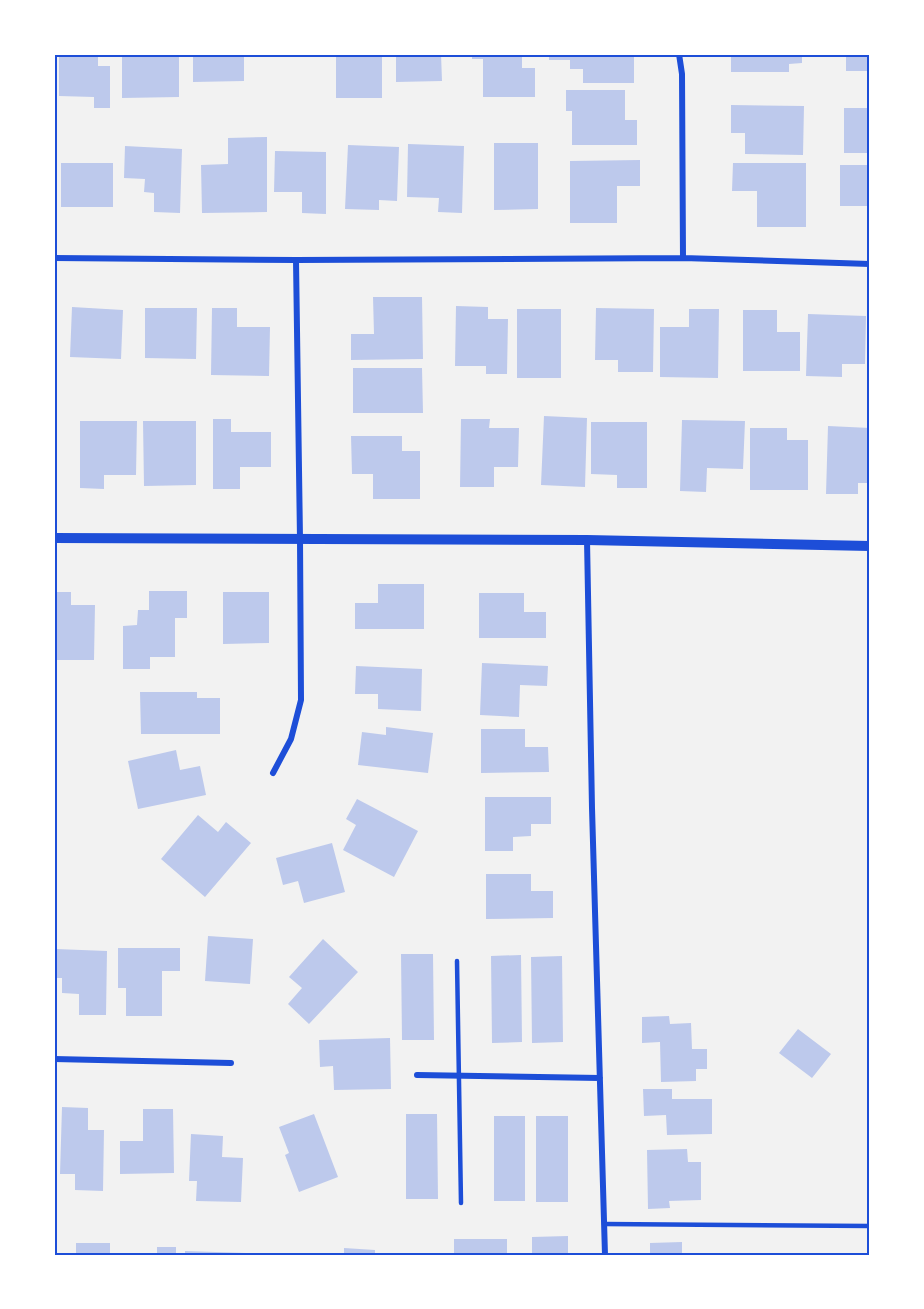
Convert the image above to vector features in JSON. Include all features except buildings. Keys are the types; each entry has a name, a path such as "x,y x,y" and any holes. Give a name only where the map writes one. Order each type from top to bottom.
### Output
{"street":[{"path":"679,54 682,74 683,258"},
{"path":"54,258 296,260 683,258 870,264"},
{"path":"273,773 291,739 301,700 296,260"},
{"path":"54,538 587,540 870,546"},
{"path":"587,540 605,1255"},
{"path":"54,1059 231,1063"},
{"path":"417,1075 600,1078"}],"lane":[{"path":"457,961 461,1203"},
{"path":"604,1224 870,1226"}]}
